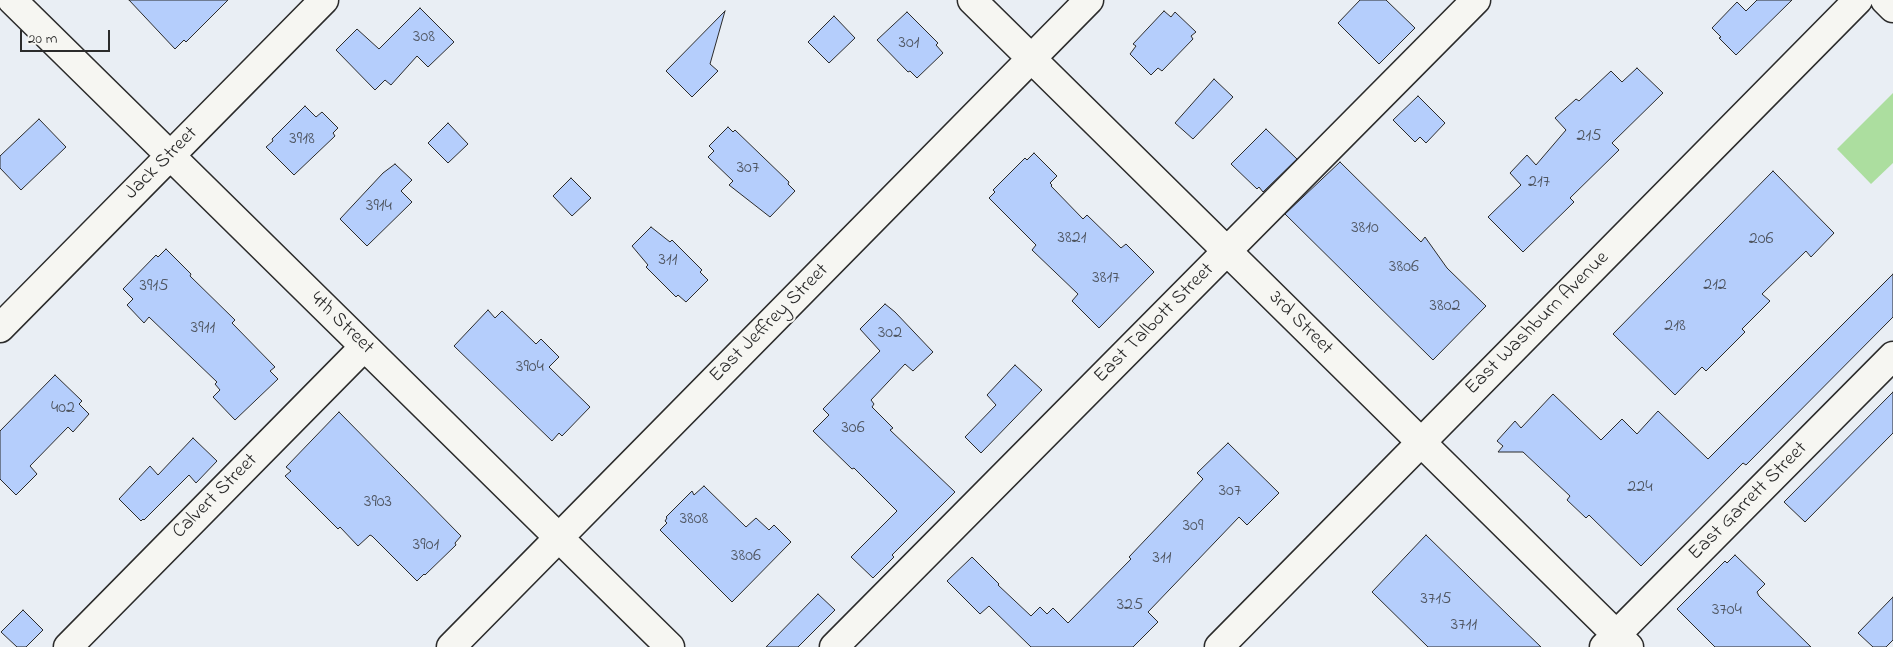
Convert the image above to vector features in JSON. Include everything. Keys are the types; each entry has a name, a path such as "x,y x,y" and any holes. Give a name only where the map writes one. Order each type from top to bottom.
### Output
{"street":[{"name":"4th Street","path":"12,0 670,647"},
{"name":"Jack Street","path":"0,328 324,0"},
{"name":"3rd Street","path":"972,0 1421,442 1616,643"},
{"name":"East Jeffrey Street","path":"451,647 1089,0"},
{"name":"East Talbott Street","path":"834,647 1476,0"},
{"name":"East Washburn Avenue","path":"1219,647 1858,0"},
{"path":"1885,0 1893,8"},
{"name":"Calvert Street","path":"68,647 364,347"},
{"name":"East Garrett Street","path":"1616,643 1893,356"}],"green space":[{"path":"1893,93 1893,163 1871,184 1837,149"}],"building":[{"path":"129,0 228,0 186,42 184,40 175,49"},
{"path":"1360,0 1386,0 1415,28 1379,64 1338,23"},
{"path":"1757,0 1792,0 1736,55 1712,28 1737,2 1746,11"},
{"path":"420,8 454,42 428,67 417,56 391,85 385,80 375,90 336,50 357,29 379,49"},
{"path":"725,11 710,64 718,71 692,97 666,71"},
{"path":"1164,11 1171,17 1175,12 1196,32 1191,36 1193,39 1162,71 1158,68 1151,75 1130,54 1136,46 1133,44"},
{"path":"907,12 938,43 936,45 943,53 917,78 910,71 908,72 877,40"},
{"path":"834,16 855,38 829,63 808,42"},
{"path":"1637,68 1663,93 1612,143 1619,150 1570,198 1574,202 1523,252 1488,217 1521,185 1510,173 1527,155 1536,165 1566,130 1555,118 1576,99 1579,101 1611,71 1622,82"},
{"path":"1214,79 1233,97 1193,139 1175,123"},
{"path":"1418,96 1445,123 1426,143 1420,137 1415,142 1393,120"},
{"path":"305,106 316,117 322,112 338,128 333,133 335,136 294,175 266,147"},
{"path":"39,119 66,147 21,190 0,168 0,156"},
{"path":"448,123 468,144 448,163 428,143"},
{"path":"728,127 733,132 735,130 789,182 788,184 795,191 770,217 729,185 733,181 708,157 714,151 709,146"},
{"path":"1266,129 1297,159 1263,192 1259,187 1257,189 1231,164"},
{"path":"1034,153 1057,176 1050,183 1051,186 1083,219 1087,215 1121,248 1126,244 1154,272 1099,328 1072,301 1078,294 1032,250 1036,245 989,198 995,192 993,190 1025,158 1027,160"},
{"path":"1340,162 1421,242 1425,237 1447,268 1486,306 1433,360 1285,214"},
{"path":"395,164 412,180 401,191 412,202 367,246 340,219 383,173"},
{"path":"1773,171 1834,233 1811,257 1806,251 1762,294 1770,301 1742,329 1745,332 1706,371 1702,367 1675,395 1613,334"},
{"path":"571,178 591,198 572,216 553,196"},
{"path":"651,227 670,242 672,240 702,270 700,272 708,280 686,302 678,295 676,297 646,267 648,265 632,246"},
{"path":"166,249 191,274 190,276 235,320 232,323 275,367 270,371 278,379 235,420 213,397 220,390 215,384 217,382 149,317 144,323 127,305 133,299 123,289 156,255 158,257"},
{"path":"1893,274 1893,317 1746,465 1743,463 1641,566 1589,515 1586,518 1567,500 1570,496 1523,452 1498,452 1503,446 1497,441 1515,421 1521,428 1553,394 1601,440 1622,419 1637,434 1658,411 1708,459"},
{"path":"885,304 933,352 913,371 905,364 871,400 874,404 872,407 893,428 890,430 955,492 892,555 894,557 873,578 851,557 897,511 813,431 829,415 823,409 880,351 860,329"},
{"path":"488,310 495,318 502,311 536,344 541,339 559,357 549,367 590,407 562,436 559,433 552,441 454,346"},
{"path":"1015,365 1042,390 981,453 965,437 996,405 987,395"},
{"path":"55,375 82,401 79,404 89,414 73,432 68,427 30,466 37,474 16,495 0,479 0,431"},
{"path":"1893,392 1893,433 1805,522 1784,502"},
{"path":"339,412 461,536 455,543 456,545 417,581 372,536 370,535 358,546 340,527 338,529 285,476 291,471 286,467"},
{"path":"193,438 217,461 196,483 189,475 141,521 119,499 150,466 158,475"},
{"path":"1228,443 1279,493 1247,525 1239,517 1148,612 1158,622 1133,647 1031,647 989,606 980,614 947,581 972,557 1031,616 1040,607 1047,614 1053,608 1068,623 1131,559 1129,557 1203,479 1197,473"},
{"path":"704,486 746,527 756,518 769,530 774,525 791,542 732,602 660,530 667,523 665,521 666,517 692,491 694,495"},
{"path":"1426,535 1541,647 1428,647 1372,592"},
{"path":"1735,555 1765,584 1757,592 1759,596 1811,647 1715,647 1677,609 1725,561 1727,563"},
{"path":"818,594 835,610 798,647 766,647"},
{"path":"1893,597 1893,640 1886,647 1873,647 1858,633"},
{"path":"23,610 43,630 26,647 17,647 1,632"}]}
